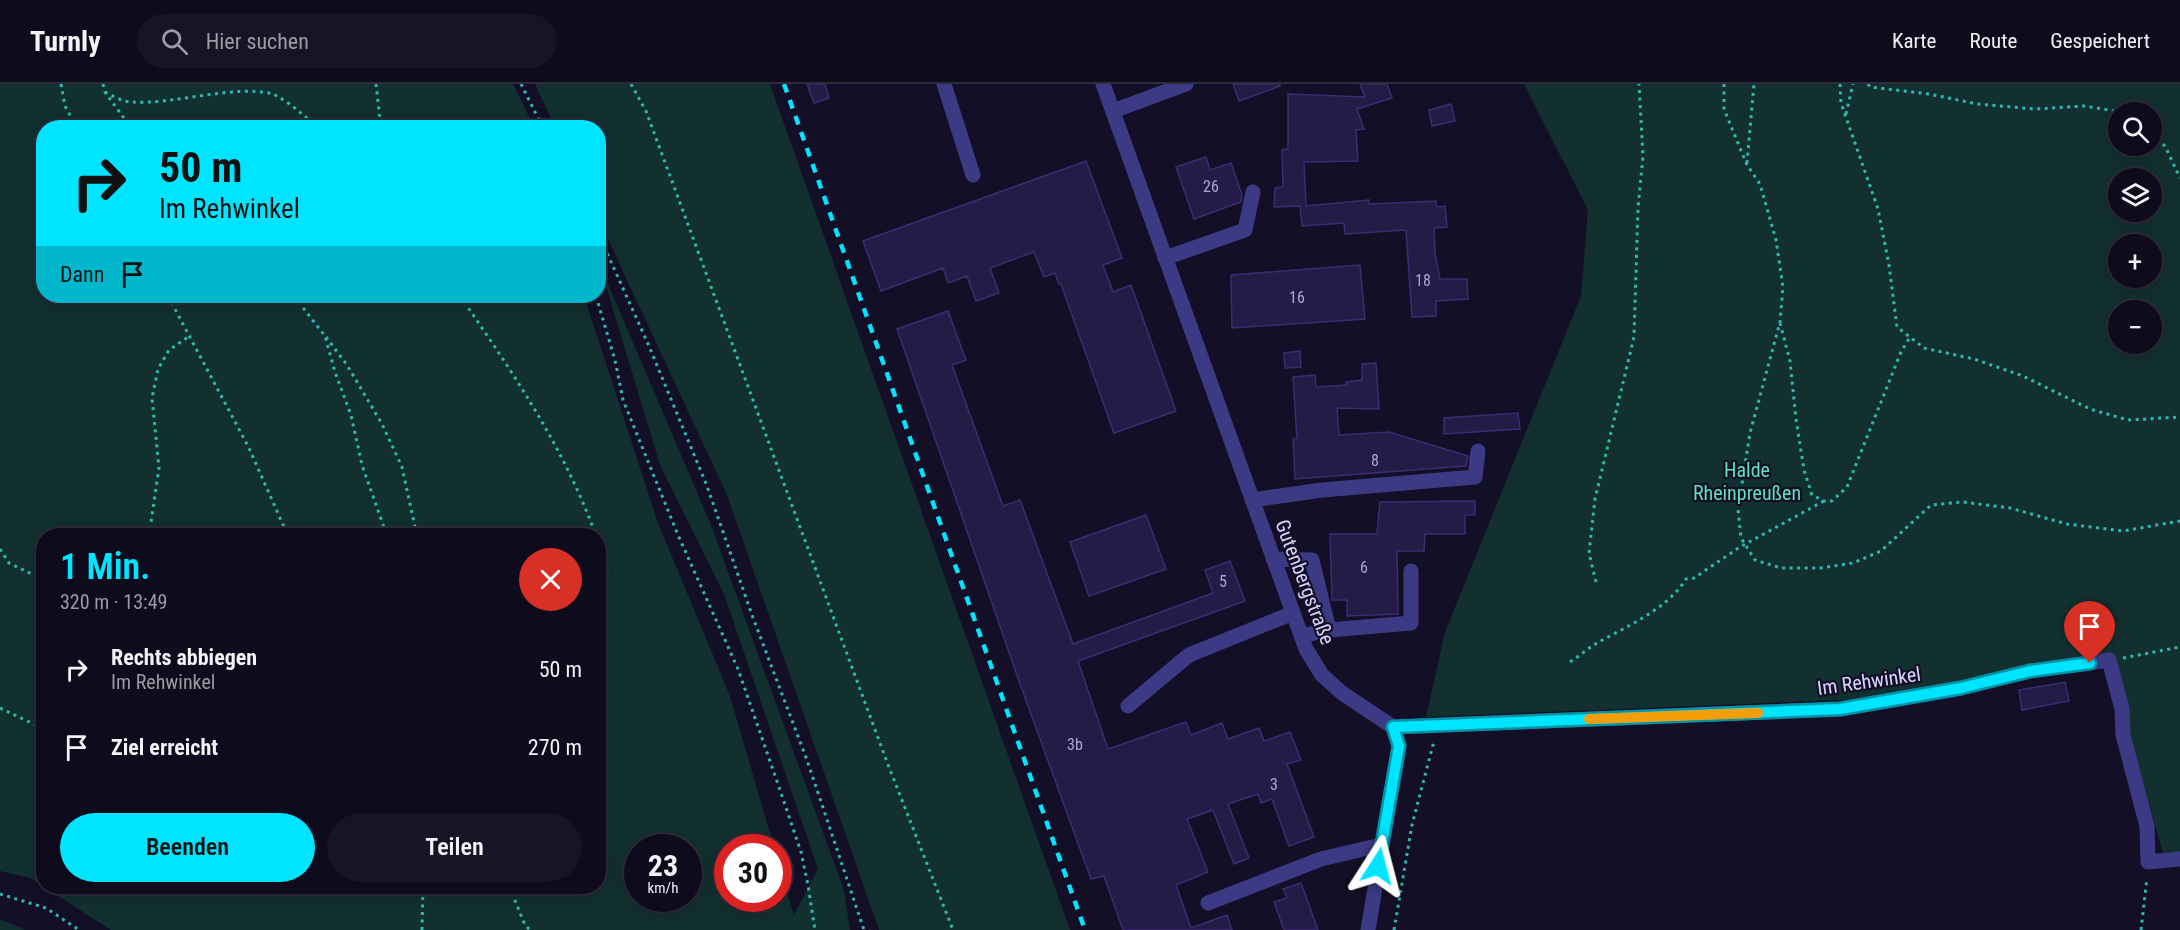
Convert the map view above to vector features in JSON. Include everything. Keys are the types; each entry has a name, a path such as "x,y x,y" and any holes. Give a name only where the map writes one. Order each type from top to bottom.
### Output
{"street":[{"path":"944,84 973,175"},
{"name":"Gutenbergstraße","path":"1103,84 1306,650 1322,675 1342,693 1393,727"},
{"path":"1113,111 1186,84"},
{"path":"1165,258 1245,230 1253,192"},
{"path":"1252,500 1322,490 1475,477 1478,451"},
{"path":"1273,559 1312,560 1329,630"},
{"path":"1301,636 1329,630 1412,623 1412,571"},
{"path":"1128,706 1189,654 1293,613"},
{"path":"2109,660 2122,709 2123,735 2147,826 2148,862 2180,859"},
{"name":"Im Rehwinkel","path":"1393,727 1840,709 1961,688 2030,671 2109,660"},
{"path":"1368,930 1399,746 1393,727"},
{"path":"1208,903 1321,859 1381,845"}],"path":[{"path":"62,84 65,106 72,120"},
{"path":"103,84 105,92 125,120"},
{"path":"376,84 380,120"},
{"path":"521,84 539,120"},
{"path":"631,84 646,111 887,762 953,930"},
{"path":"1596,582 1589,553 1595,499 1634,338 1638,208 1643,156 1639,84"},
{"path":"1724,84 1724,108 1747,165 1760,184 1776,240 1783,287 1780,322 1750,434 1738,508 1741,538 1755,560 1781,568 1821,568 1853,564 1881,551 1931,505 1963,502 2010,508 2067,524 2123,531 2180,521"},
{"path":"1747,165 1754,84"},
{"path":"1840,84 1841,104 1878,209 1897,327 1924,348 1974,359 2023,376 2090,409 2128,420 2180,417"},
{"path":"1845,115 1853,84"},
{"path":"1868,84 1870,87 1929,94 1977,104 2035,109 2084,106 2108,110"},
{"path":"105,92 128,102 150,102 199,92 246,87 273,94 307,120"},
{"path":"2162,144 2180,178"},
{"path":"606,251 649,346 707,486 752,615 807,759 864,930"},
{"path":"172,303 249,448 284,528"},
{"path":"299,303 347,365 382,424 402,467 415,528"},
{"path":"465,303 545,426 577,487 593,528"},
{"path":"598,303 615,360 623,400 678,535 738,669 780,790 801,852 815,930"},
{"path":"1780,322 1790,361 1804,470 1812,495 1824,501 1832,501 1847,487 1901,352 1910,337"},
{"path":"150,528 159,468 152,398 158,369 169,350 191,335"},
{"path":"325,336 351,415 362,465 384,528"},
{"path":"1570,663 1591,646 1614,635 1660,605 1676,592 1686,579 1694,578 1745,545 1824,501"},
{"path":"0,549 9,563 36,576"},
{"path":"606,567 606,583"},
{"path":"2109,660 2180,647"},
{"path":"0,708 36,725"},
{"path":"1394,930 1412,825 1437,726"},
{"path":"2141,930 2148,862"},
{"path":"0,894 46,908 79,930"},
{"path":"422,930 423,894"},
{"path":"512,894 525,925 530,930"}],"green space":[{"path":"0,84 513,84 531,120 36,120 36,303 586,303 658,523 730,696 770,834 714,834 714,912 792,912 792,908 794,915 818,869 724,594 660,465 606,286 606,279 711,525 844,890 850,930 111,930 55,894 606,894 606,528 36,528 36,881 0,871"},
{"path":"535,84 770,84 1070,930 879,930 727,495 606,235 606,120 552,120"},
{"name":"Halde Rheinpreußen","path":"1524,84 2180,84 2180,852 2163,853 2109,660 1842,700 1426,717 1445,632 1581,296 1588,210"},
{"path":"0,919 25,930 0,930"}],"building":[{"path":"807,84 825,84 829,98 814,103"},
{"path":"1233,84 1280,84 1280,86 1239,101"},
{"path":"1360,84 1387,84 1392,98 1357,109 1364,129 1356,130 1358,161 1304,162 1306,206 1369,200 1369,204 1436,201 1437,207 1445,206 1447,227 1434,228 1435,253 1440,279 1467,279 1468,299 1436,301 1436,316 1412,317 1406,230 1345,234 1344,223 1302,226 1300,206 1274,207 1275,188 1283,187 1282,150 1288,149 1288,94 1365,97"},
{"path":"1451,104 1455,121 1432,126 1429,110"},
{"path":"1206,157 1210,170 1231,163 1242,195 1241,202 1194,219 1176,167"},
{"path":"1086,161 1122,258 1103,265 1113,292 1131,285 1176,411 1114,433 1061,284 1055,273 1044,277 1034,252 990,268 999,293 976,301 967,276 948,283 943,268 881,291 863,241"},
{"path":"1360,265 1365,319 1232,328 1231,275"},
{"path":"948,311 966,360 952,365 1003,506 1020,500 1073,644 1213,593 1205,570 1230,561 1245,601 1078,661 1108,749 1186,722 1191,735 1222,723 1228,739 1259,728 1264,741 1290,732 1301,760 1287,764 1314,837 1289,846 1272,799 1261,803 1258,794 1228,804 1249,858 1234,864 1213,810 1187,819 1208,872 1176,885 1191,928 1227,915 1232,930 1123,930 1104,876 1091,879 1019,681 897,329"},
{"path":"1300,351 1301,367 1285,368 1284,353"},
{"path":"1376,363 1379,409 1337,408 1339,435 1389,432 1468,456 1466,466 1295,479 1293,439 1297,438 1293,377 1315,375 1316,387 1347,385 1346,382 1362,380 1362,364"},
{"path":"1518,413 1520,429 1444,434 1444,418"},
{"path":"1475,501 1475,515 1465,515 1465,534 1425,534 1424,551 1397,551 1398,614 1347,616 1347,600 1332,600 1330,534 1377,534 1380,502"},
{"path":"1146,515 1166,569 1089,596 1070,542"},
{"path":"2065,682 2069,701 2022,710 2019,690"},
{"path":"1301,883 1318,930 1284,930 1274,902 1287,898 1283,889"}],"railway":[{"path":"784,84 1085,930"}],"slow traffic":[{"path":"1589,719 1758,713"}],"route":[{"path":"1378,866 1399,746 1393,727 1840,709 1961,688 2030,671 2090,663"}]}
